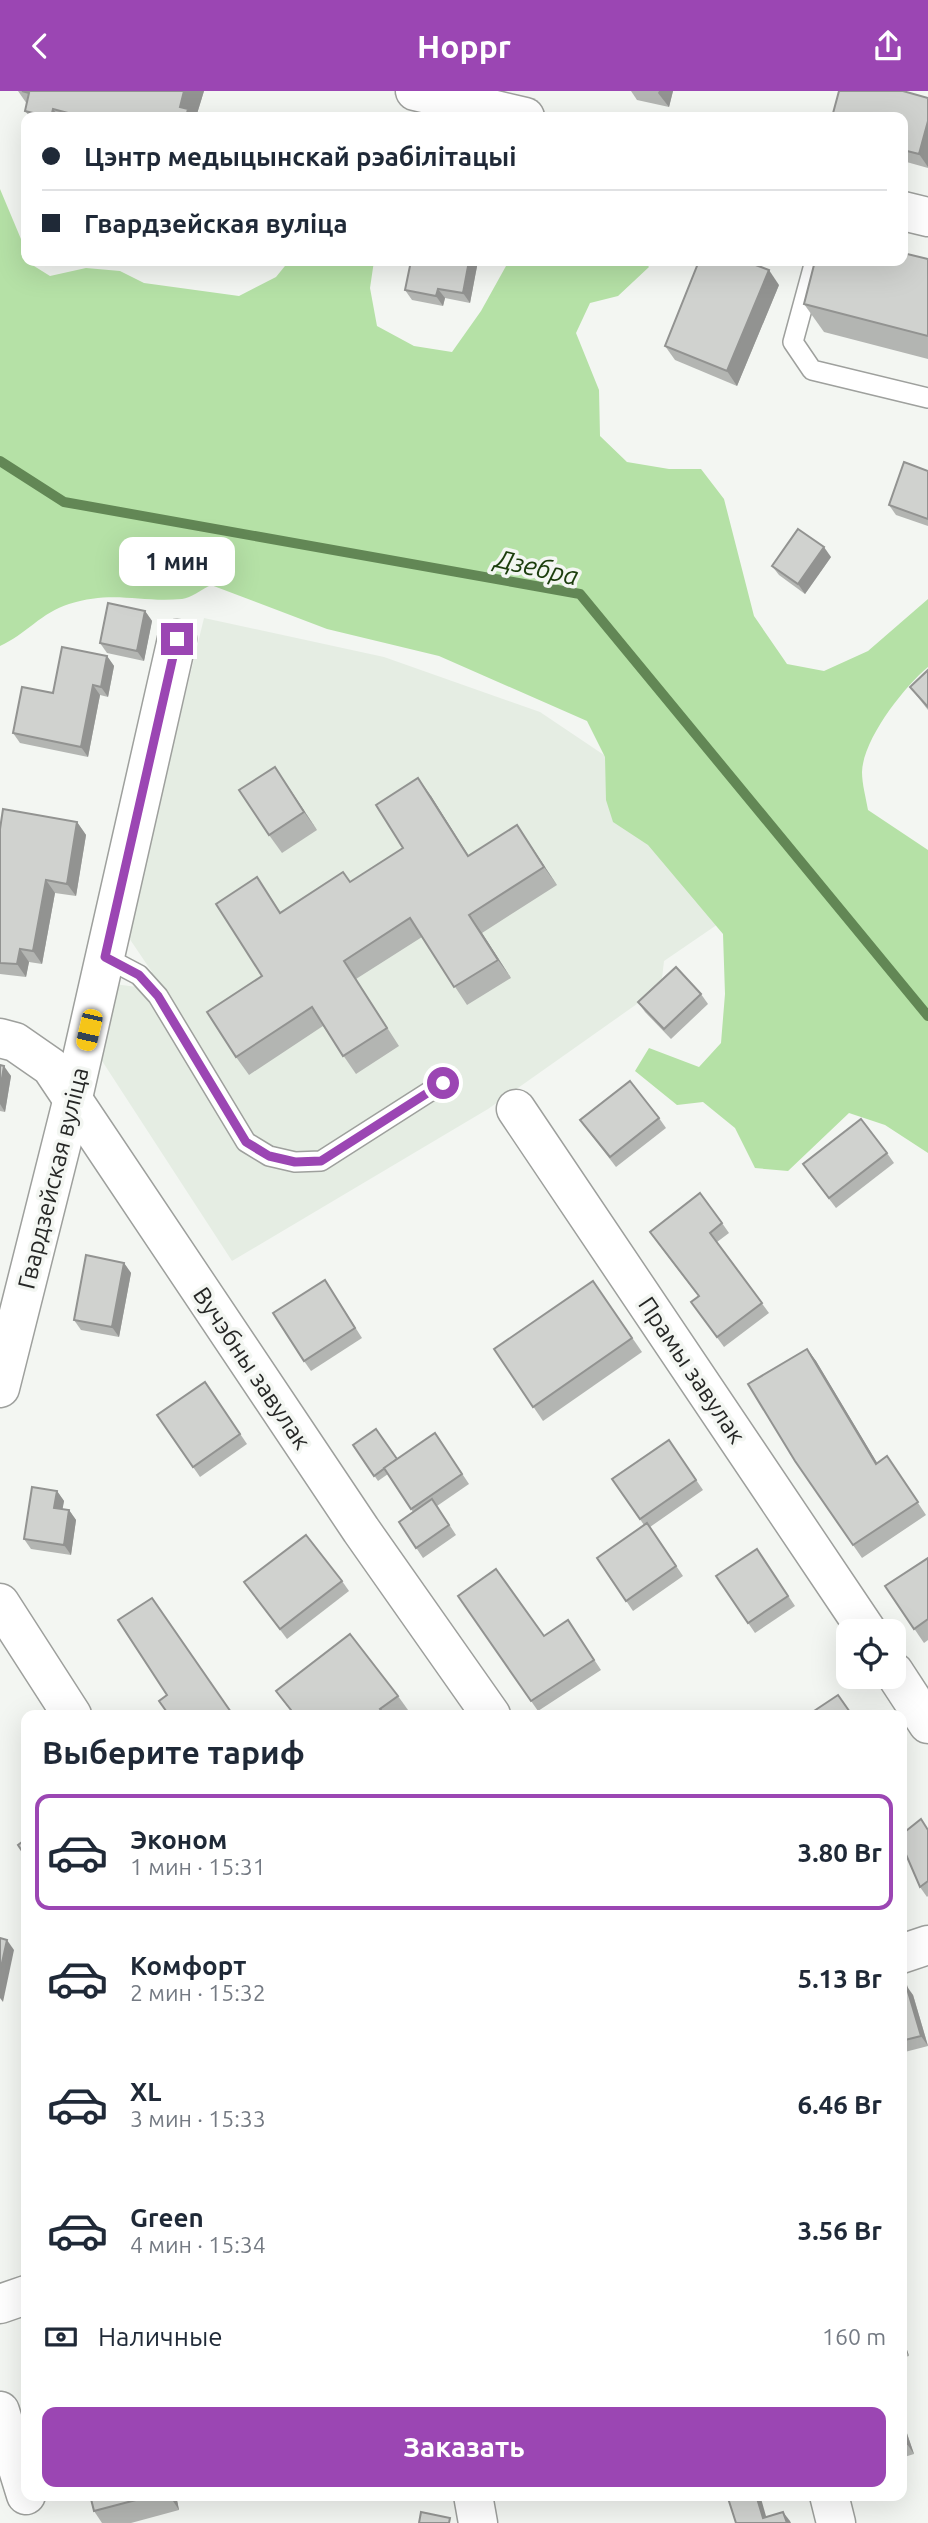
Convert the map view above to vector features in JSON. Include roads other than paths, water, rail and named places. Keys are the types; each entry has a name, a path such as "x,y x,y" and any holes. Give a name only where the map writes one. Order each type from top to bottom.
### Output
{"street":[{"path":"415,91 504,112"},
{"path":"908,212 928,217"},
{"name":"Гвардзейская вуліца","path":"0,1388 72,1102 177,639"},
{"name":"Вучэбны завулак","path":"0,1038 15,1042 51,1067 361,1530 487,1710"},
{"name":"Прамы завулак","path":"516,1109 859,1619"},
{"path":"0,1603 69,1710"},
{"path":"905,1689 928,1724"},
{"path":"907,1952 928,1945"},
{"path":"0,2304 21,2297"},
{"path":"0,2411 21,2479"},
{"path":"28,2501 35,2523"},
{"path":"474,2501 478,2523"},
{"path":"830,2501 836,2523"}],"lane":[{"path":"814,266 793,342 812,370 928,398"},
{"path":"105,957 139,975 158,996 246,1142 269,1156 295,1162 321,1161 443,1083"}],"waterway":[{"name":"Дзебра","path":"0,461 64,502 580,594 928,1016"}]}
